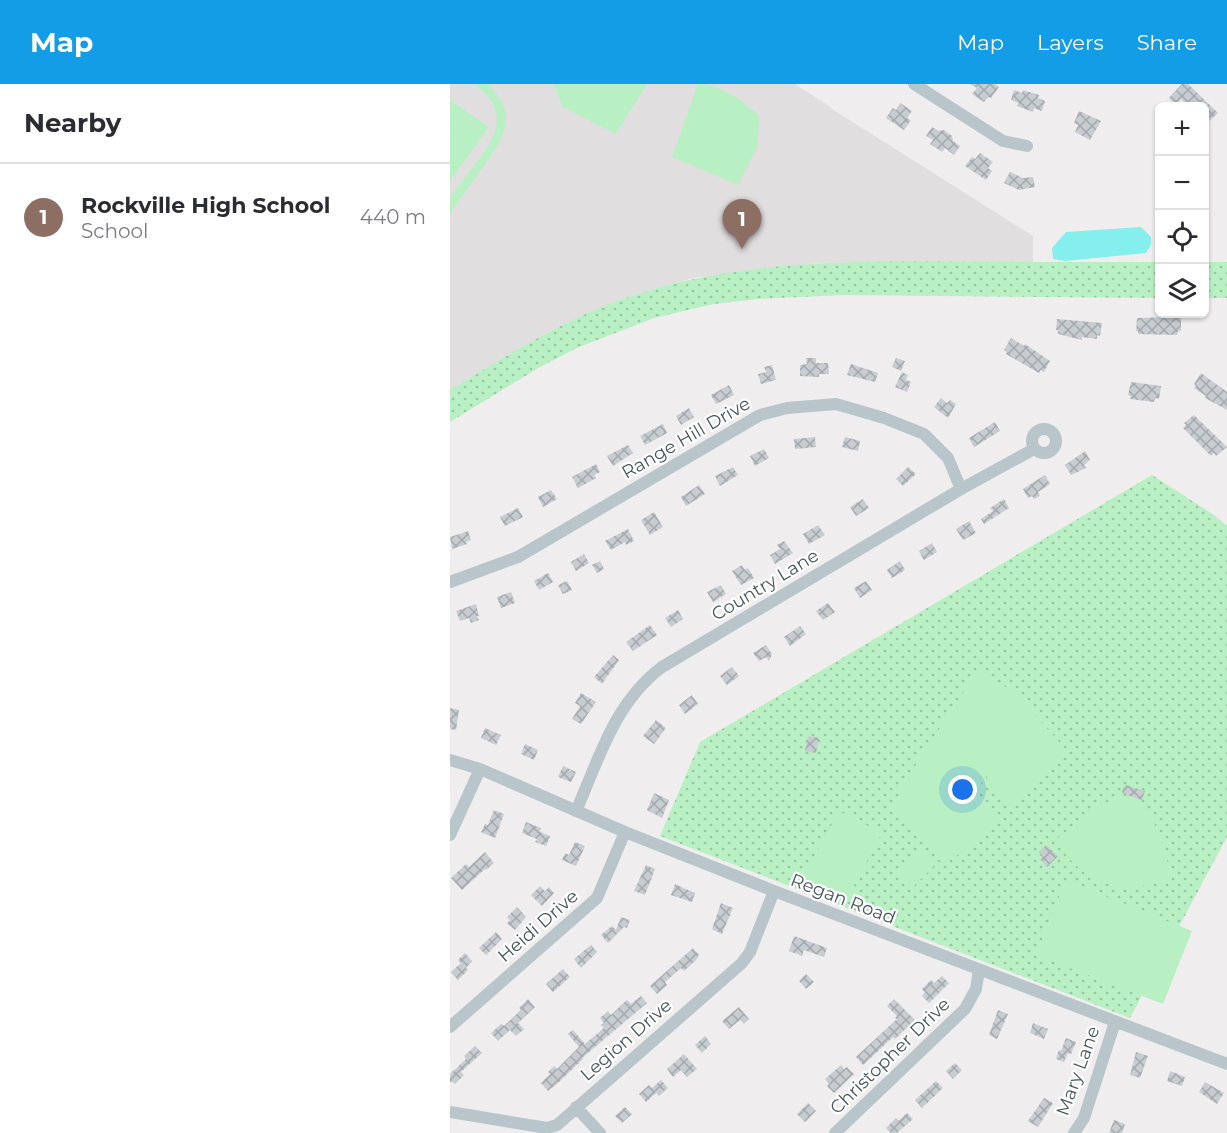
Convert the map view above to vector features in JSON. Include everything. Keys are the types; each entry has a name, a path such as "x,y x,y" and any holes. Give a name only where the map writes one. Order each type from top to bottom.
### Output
{"street":[{"path":"914,84 1003,141 1027,146"},
{"name":"Range Hill Drive","path":"450,582 518,556 760,415 787,408 836,404 884,418 924,434 948,458 961,489"},
{"name":"Country Lane","path":"576,812 609,734 624,706 647,678 961,489 1034,448"},
{"name":"Regan Road","path":"450,760 480,769 576,812 774,891 1227,1064"},
{"path":"450,835 480,769"},
{"name":"Heidi Drive","path":"450,1027 597,898 625,832"},
{"name":"Legion Drive","path":"450,1112 547,1128 557,1125 742,963 750,952 774,891"},
{"name":"Christopher Drive","path":"836,1133 965,1009 976,989 979,970"},
{"name":"Mary Lane","path":"1074,1133 1084,1118 1115,1022"},
{"path":"576,1107 600,1133"}],"shaded area":[{"path":"450,84 795,84 1033,236 1033,262 818,263 693,278 623,299 546,333 450,390"}],"green space":[{"path":"475,84 488,84 498,95 506,116 505,126 491,156 450,214 452,196 488,147 497,122 495,110 488,97"},
{"path":"553,84 647,84 616,134 563,107"},
{"path":"698,84 723,90 759,115 758,145 738,185 672,157"},
{"path":"450,100 489,127 450,181"},
{"path":"1155,262 1155,298 843,295 758,299 714,304 654,318 577,348 540,367 450,422 450,390 534,340 623,299 673,284 723,274 826,263"},
{"path":"1209,262 1227,262 1227,298 1209,298"},
{"path":"1152,475 1227,526 1227,837 1130,1018 660,836 700,742"},
{"path":"978,669 1033,705 1030,710 1064,747 1066,753 1010,806 986,776 976,791 999,817 963,851 942,863 892,805 902,795 898,792"},
{"path":"1122,796 1133,798 1150,814 1161,839 1172,875 1141,886 1114,886 1091,877 1081,870 1055,840 1100,805"},
{"path":"839,811 882,833 848,897 803,877"},
{"path":"920,851 934,866 911,889 897,873"},
{"path":"1066,880 1192,931 1163,1004 1036,955"}],"water":[{"path":"1141,227 1151,237 1151,245 1146,253 1065,261 1053,259 1052,248 1066,232"}],"building":[{"path":"970,84 995,84 999,87 991,98 988,97 984,102 972,94 977,88"},
{"path":"1182,84 1188,84 1207,102 1184,102 1181,99 1178,102 1173,102 1169,98"},
{"path":"1014,90 1039,95 1038,98 1045,101 1042,111 1034,108 1033,112 1017,106 1019,103 1011,100"},
{"path":"900,103 912,111 907,118 911,120 904,130 886,118 893,108 896,110"},
{"path":"1209,104 1218,113 1209,121"},
{"path":"1079,111 1101,121 1090,140 1075,132 1078,125 1074,123"},
{"path":"932,127 939,131 944,130 960,146 954,155 945,148 942,152 930,144 933,140 926,136"},
{"path":"980,153 993,162 988,168 992,171 986,180 965,166 972,157 975,159"},
{"path":"1010,172 1023,178 1033,177 1035,187 1019,190 1004,183"},
{"path":"1137,318 1181,318 1181,331 1178,331 1177,335 1138,334 1136,331"},
{"path":"1057,319 1102,323 1100,336 1097,335 1097,339 1082,337 1082,340 1058,334"},
{"path":"1011,338 1024,346 1025,344 1050,361 1044,372 1041,370 1039,373 1006,354 1004,350"},
{"path":"806,358 816,358 816,363 828,363 829,374 819,374 819,377 800,376 800,365 807,364"},
{"path":"896,358 905,361 901,371 892,367"},
{"path":"851,364 878,373 875,382 847,375"},
{"path":"772,365 776,380 761,384 758,374 766,372 764,367"},
{"path":"902,372 908,375 906,380 911,382 907,392 895,387"},
{"path":"1201,373 1227,392 1227,410 1205,398 1206,396 1194,388"},
{"path":"1131,382 1161,386 1159,399 1155,398 1154,402 1130,399 1131,396 1128,395"},
{"path":"729,385 734,395 716,404 711,395"},
{"path":"941,398 947,403 950,400 956,404 948,418 934,407"},
{"path":"689,408 694,417 681,425 676,416"},
{"path":"1194,415 1227,447 1216,456 1214,453 1211,456 1183,428 1186,425 1184,423"},
{"path":"995,422 1000,431 974,447 969,438"},
{"path":"663,424 667,433 645,445 640,436"},
{"path":"815,437 816,447 795,449 794,439"},
{"path":"845,437 860,441 858,451 842,447"},
{"path":"628,445 633,453 613,466 607,456"},
{"path":"764,449 769,458 755,466 750,456"},
{"path":"1085,451 1090,460 1084,465 1086,468 1071,475 1065,465"},
{"path":"596,464 600,472 594,475 596,478 578,488 572,477"},
{"path":"733,467 738,475 720,486 715,476"},
{"path":"908,467 916,474 903,486 896,479"},
{"path":"1045,475 1050,484 1038,492 1040,496 1034,499 1032,496 1028,498 1023,489"},
{"path":"699,485 705,494 686,506 681,497"},
{"path":"551,490 557,499 543,507 538,497"},
{"path":"863,499 869,508 856,516 850,507"},
{"path":"1004,499 1009,508 984,524 981,519 993,511 990,508"},
{"path":"518,508 523,517 505,526 500,517"},
{"path":"654,512 663,527 650,535 641,520"},
{"path":"969,521 976,533 963,540 956,529"},
{"path":"818,525 825,535 809,544 803,534"},
{"path":"628,529 634,541 626,545 625,542 611,550 605,541"},
{"path":"468,531 471,540 466,542 467,544 452,549 450,537"},
{"path":"784,541 793,553 775,564 770,555 780,549 777,545"},
{"path":"932,543 937,552 924,560 919,551"},
{"path":"584,554 589,563 576,571 571,562"},
{"path":"600,561 604,569 597,573 592,565"},
{"path":"900,561 905,570 892,578 887,570"},
{"path":"742,565 745,570 748,568 754,578 741,585 732,571"},
{"path":"548,573 553,582 539,590 534,581"},
{"path":"567,581 572,590 563,594 558,585"},
{"path":"866,581 872,590 860,598 854,588"},
{"path":"721,585 726,594 713,602 707,592"},
{"path":"511,592 515,603 501,608 497,597"},
{"path":"828,603 835,612 823,620 816,611"},
{"path":"476,604 479,620 471,623 469,618 460,621 456,611"},
{"path":"678,610 683,619 671,627 665,618"},
{"path":"650,625 657,635 633,651 626,642"},
{"path":"800,626 806,634 790,646 784,637"},
{"path":"766,645 772,654 769,661 766,657 759,661 753,653"},
{"path":"613,655 619,660 602,684 594,677"},
{"path":"732,667 739,676 727,685 720,676"},
{"path":"581,693 596,702 581,724 572,719 580,706 575,703"},
{"path":"692,695 698,704 685,714 679,705"},
{"path":"450,708 459,710 456,730 450,729"},
{"path":"656,720 666,728 654,744 643,736"},
{"path":"485,728 501,735 496,745 481,738"},
{"path":"808,736 819,738 816,753 805,751"},
{"path":"525,744 538,750 534,760 521,754"},
{"path":"563,766 576,772 571,782 558,777"},
{"path":"1126,785 1145,791 1142,800 1124,794 1122,792"},
{"path":"654,793 669,800 662,818 647,810"},
{"path":"494,810 504,814 495,838 481,832 485,824 488,825"},
{"path":"526,822 541,828 540,832 550,836 546,846 535,842 537,839 522,833"},
{"path":"575,842 585,846 576,866 562,860 565,853 569,855"},
{"path":"1046,845 1058,856 1047,867 1040,859 1043,856 1039,852"},
{"path":"485,852 494,863 462,890 451,878 466,864 469,867"},
{"path":"646,865 655,869 645,895 634,891"},
{"path":"675,884 695,893 692,902 671,895"},
{"path":"540,886 545,891 549,887 554,893 542,906 531,895"},
{"path":"721,903 733,908 722,934 712,929"},
{"path":"517,907 526,917 515,930 507,923 510,920 507,917"},
{"path":"621,917 630,920 627,928 624,927 608,943 601,935 612,926 616,930"},
{"path":"496,932 502,939 486,955 479,948"},
{"path":"794,936 827,948 824,957 804,950 802,956 789,951"},
{"path":"591,945 597,952 581,968 574,959"},
{"path":"693,948 699,955 696,960 684,971 681,968 665,982 667,985 657,994 650,986"},
{"path":"465,953 472,961 466,968 468,970 458,980 451,972 461,963 458,960"},
{"path":"563,969 570,977 553,992 546,984"},
{"path":"806,974 814,982 806,989 799,981"},
{"path":"942,976 949,983 929,1003 922,996 925,992 922,989 931,980 934,983"},
{"path":"641,996 647,1003 582,1058 548,1091 541,1083 550,1074 548,1072 554,1066 557,1069 579,1047 568,1034 573,1030 585,1044 604,1028 601,1025 604,1023 600,1018 608,1011 611,1015 627,1000 631,1004"},
{"path":"528,999 535,1007 518,1023 524,1029 516,1036 510,1030 498,1041 491,1033 501,1024 504,1026 521,1010 519,1008"},
{"path":"894,999 915,1020 863,1065 856,1057 897,1019 895,1018 897,1016 887,1006"},
{"path":"739,1007 749,1019 744,1024 740,1020 729,1029 722,1021"},
{"path":"998,1010 1008,1014 997,1039 989,1035"},
{"path":"1033,1023 1048,1029 1044,1039 1030,1033"},
{"path":"705,1036 711,1044 702,1053 695,1045"},
{"path":"1066,1038 1076,1042 1071,1054 1068,1053 1064,1062 1056,1059 1059,1050 1061,1051"},
{"path":"475,1046 482,1053 461,1072 464,1075 455,1084 452,1081 450,1083 450,1074 466,1059 464,1056"},
{"path":"1136,1052 1148,1056 1140,1078 1130,1075"},
{"path":"684,1054 697,1069 687,1077 681,1070 673,1077 667,1069"},
{"path":"955,1063 962,1070 953,1079 946,1071"},
{"path":"841,1065 854,1074 834,1093 827,1086 829,1084 825,1079"},
{"path":"1170,1071 1185,1077 1182,1086 1167,1081"},
{"path":"661,1080 668,1088 659,1096 653,1089 656,1093 646,1102 639,1094 649,1085 652,1088"},
{"path":"936,1081 943,1088 922,1108 915,1100"},
{"path":"1205,1082 1224,1093 1217,1104 1199,1092"},
{"path":"1044,1098 1053,1103 1038,1127 1028,1121"},
{"path":"808,1103 816,1111 805,1122 797,1114"},
{"path":"625,1107 632,1114 622,1123 615,1116"},
{"path":"907,1113 913,1119 897,1133 891,1133 886,1128 896,1118 898,1121"},
{"path":"1114,1120 1125,1124 1122,1133 1109,1133"}],"place":[{"name":"Rockville High School","path":"742,249"}]}
